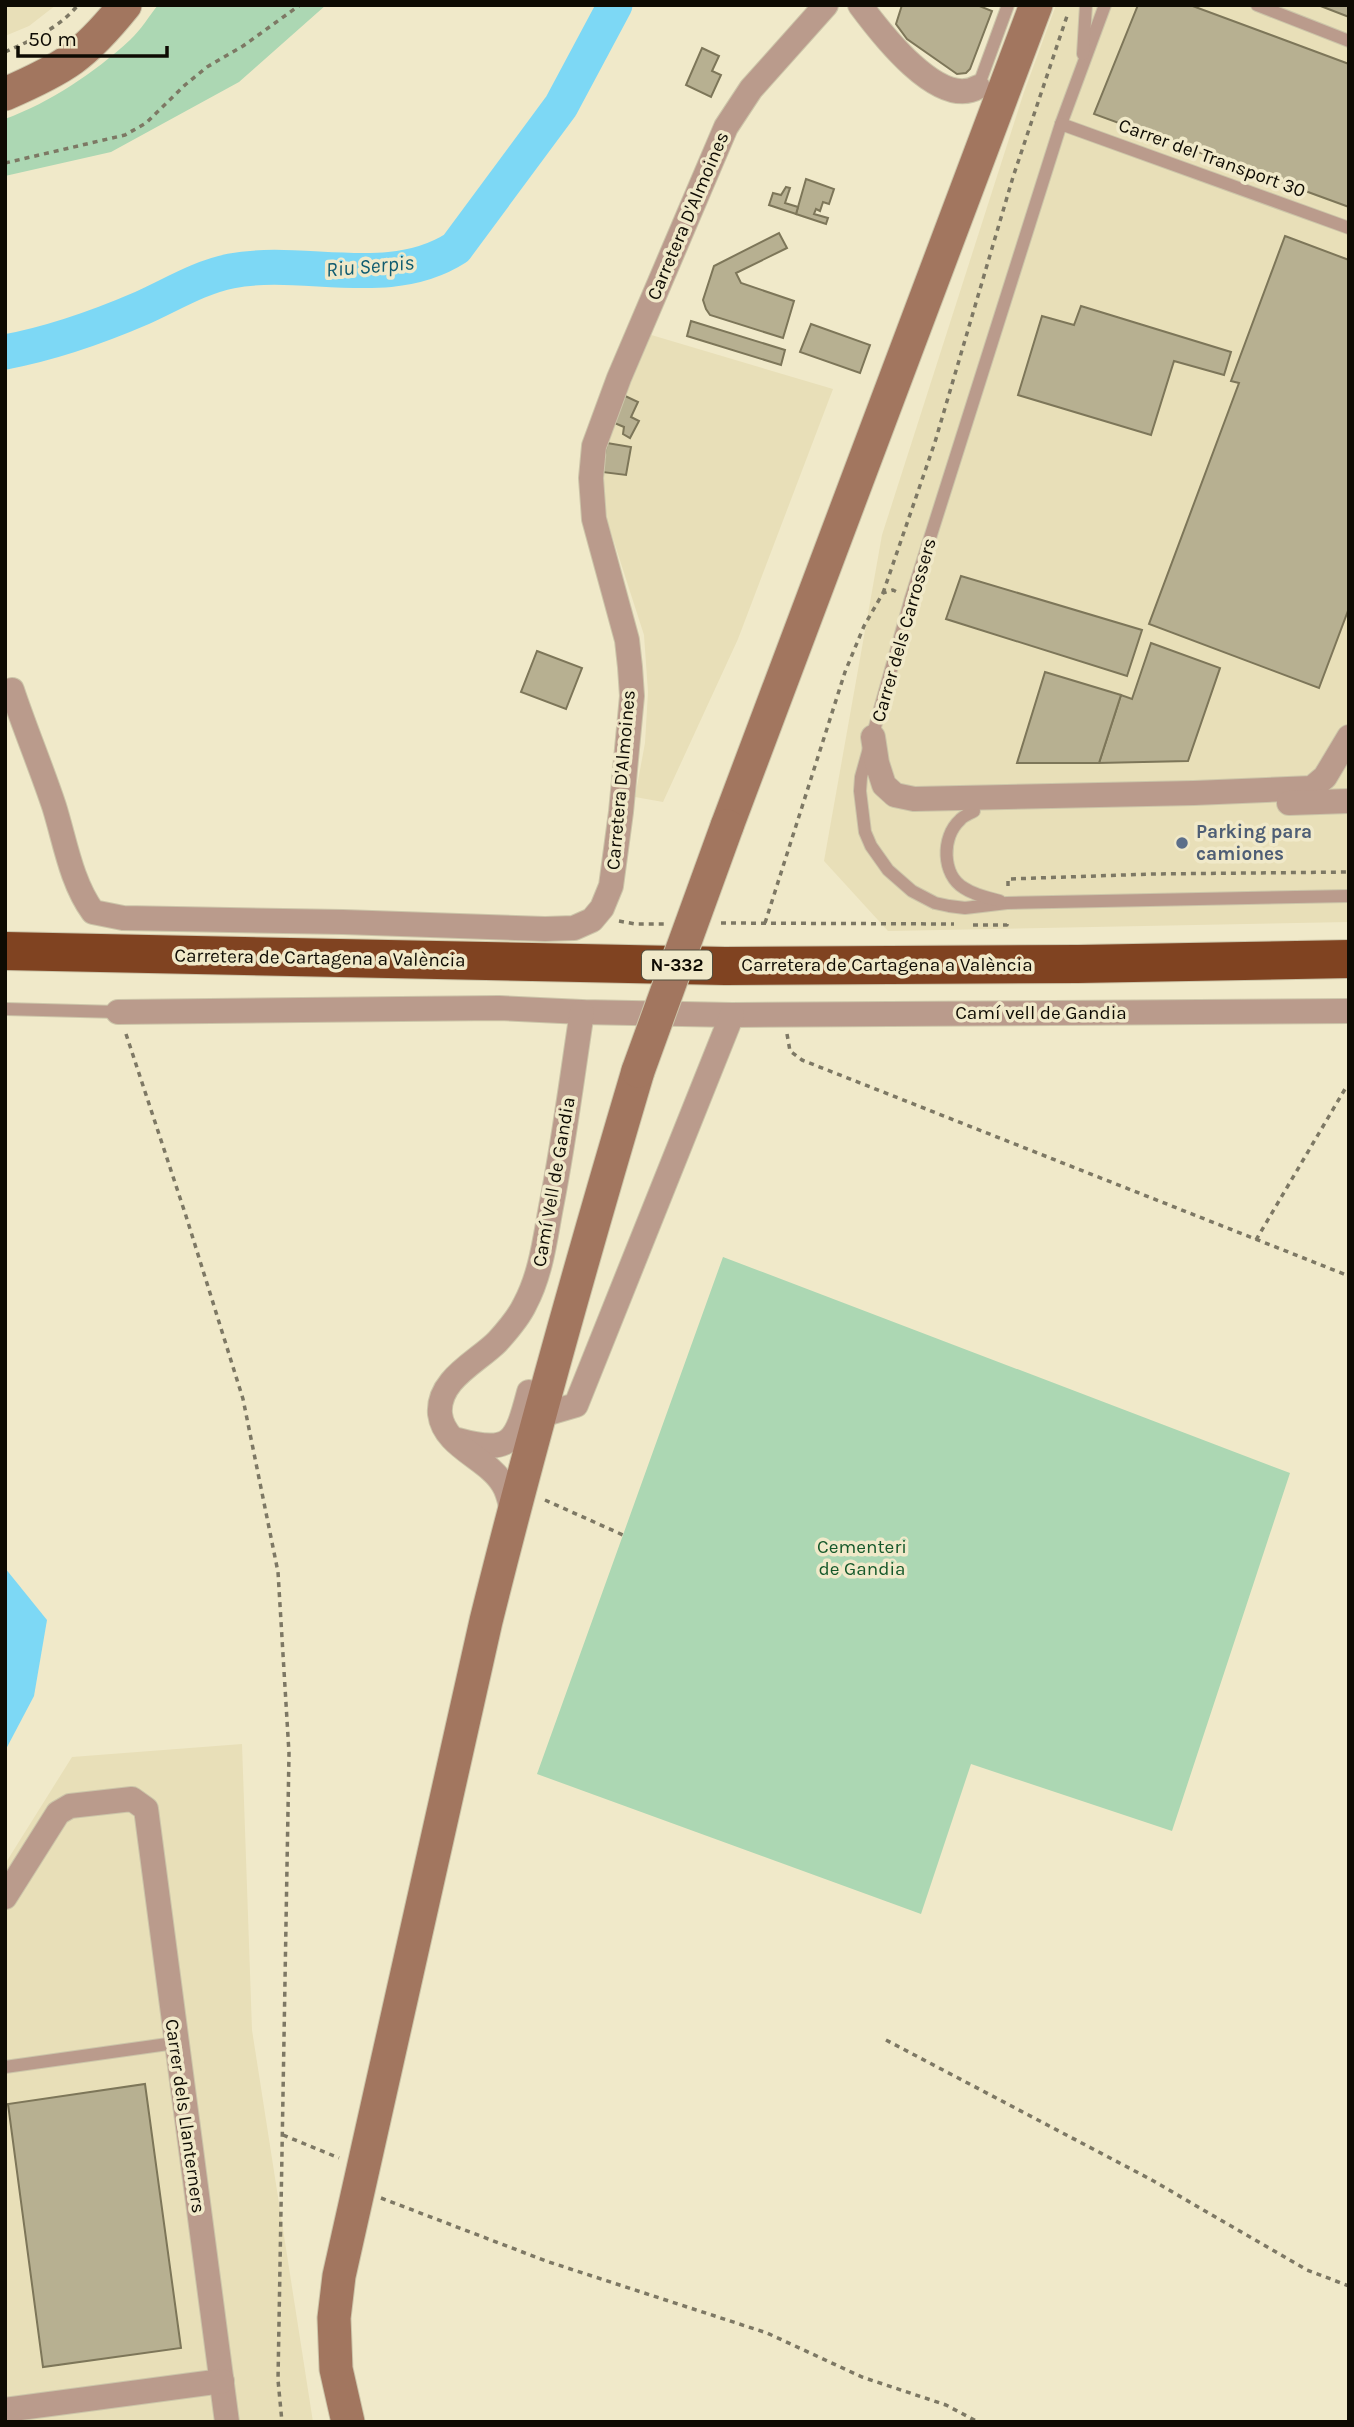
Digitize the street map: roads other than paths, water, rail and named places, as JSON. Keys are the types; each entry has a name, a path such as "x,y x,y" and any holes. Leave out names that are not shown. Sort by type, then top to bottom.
{"highway":[{"name":"Carretera de Cartagena a València","path":"5,951 725,966 1349,959"}],"main road":[{"path":"5,70 35,58 62,41 86,20 97,5"},
{"path":"5,93 48,75 76,58 90,47 125,5"},
{"path":"348,2422 336,2369 334,2318 339,2276 486,1621 558,1349 638,1071 727,826 1036,5"}],"street":[{"name":"Carretera D'Almoines","path":"8,691 40,762 86,902 93,912 123,918 545,929 574,928 592,920 611,886 632,696 627,640 594,519 591,478 594,446 619,378 726,127 751,89 826,5"},
{"path":"860,5 897,51 943,88 963,92 978,87"},
{"name":"Carrer dels Carrossers","path":"873,737 884,785 895,795 914,799 972,800 1312,788 1325,777 1349,737"},
{"path":"974,811 988,808 1070,809 1349,801"},
{"name":"Camí vell de Gandia","path":"118,1012 499,1007 582,1012 732,1015 1349,1011"},
{"name":"Camí Vell de Gandia","path":"517,1501 496,1474 446,1429 440,1416 441,1402 447,1387 497,1342 532,1290 540,1265 560,1161 582,1012"},
{"path":"542,1415 576,1405 732,1015"},
{"path":"454,1439 489,1447 504,1444 519,1426 538,1369 558,1349"},
{"name":"Carrer dels Llanterners","path":"5,1897 58,1813 70,1806 132,1799 146,1810 227,2422"},
{"path":"7,2422 5,2411 222,2381"}],"lane":[{"path":"978,87 1008,5"},
{"path":"1082,68 1086,5"},
{"name":"Carrer dels Carrossers","path":"873,737 911,598 1061,124 1105,5"},
{"path":"1257,5 1349,41"},
{"name":"Carrer del Transport 30","path":"1061,124 1349,228"},
{"path":"873,737 862,777 861,813 865,832 871,846 888,870 912,891 935,903 965,908 1007,903 1349,896"},
{"path":"974,811 960,820 950,832 946,851 951,875 965,890 1007,903"},
{"path":"5,1009 118,1012"},
{"path":"5,2067 175,2043"}],"water":[{"path":"5,1568 47,1620 34,1696 5,1751"}],"waterway":[{"name":"Riu Serpis","path":"5,352 92,328 197,282 231,271 259,268 403,268 430,261 456,248 561,106 615,5"}],"place":[{"name":"Parking para camiones","path":"1182,843"}],"park label":[{"name":"Cementeri de Gandia","path":"862,1558"}]}
